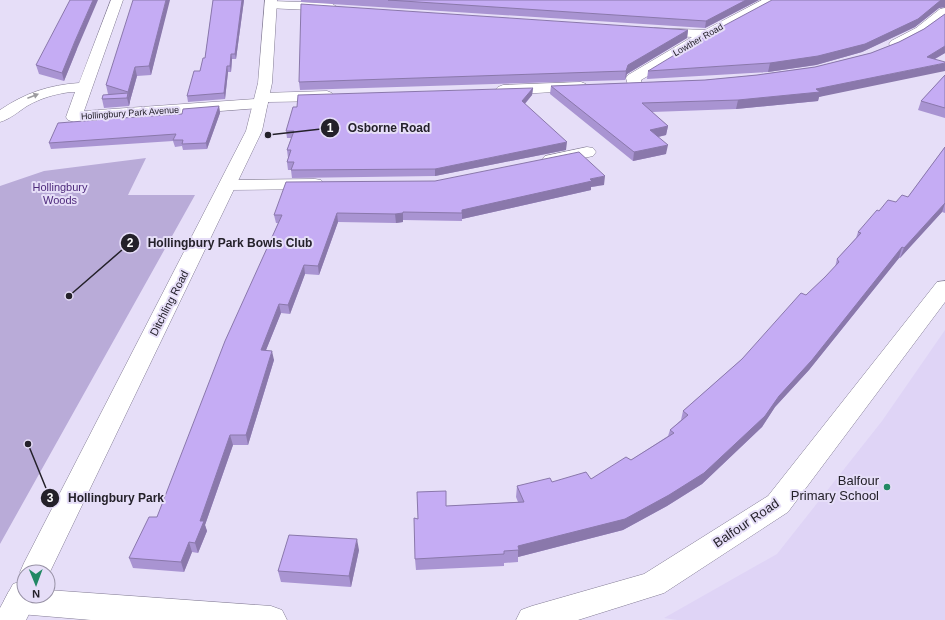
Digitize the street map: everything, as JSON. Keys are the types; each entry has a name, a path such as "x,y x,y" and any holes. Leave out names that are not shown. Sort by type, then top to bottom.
{"street":[{"name":"Hollingbury Park Avenue","path":"118,0 74,116 261,101"},
{"name":"Lowther Road","path":"619,86 641,85 633,78 707,34 771,0"},
{"path":"271,3 340,8"},
{"name":"Ditchling Road","path":"39,564 254,131 261,101 271,3"},
{"path":"881,51 921,30 945,12"},
{"path":"648,30 707,34"},
{"path":"0,117 24,100 35,95 62,89 85,87"},
{"path":"486,90 596,87"},
{"path":"261,101 343,95"},
{"path":"533,164 590,151"},
{"path":"228,185 330,184"},
{"name":"Balfour Road","path":"532,620 653,584 778,504 945,287"},
{"path":"18,604 271,620"}],"shaded area":[{"name":"Balfour Primary School","path":"945,330 945,620 677,620 664,618 777,554 882,421"}],"green space":[{"name":"Hollingbury Woods","path":"146,158 128,195 195,195 0,544 0,186 44,171"}],"building":[{"path":"70,0 93,0 62,73 36,65"},
{"path":"133,0 166,0 149,66 135,67 128,92 106,85"},
{"path":"213,0 242,0 235,54 231,54 230,66 227,66 224,93 187,96 194,71 200,71 203,58 205,58"},
{"path":"388,0 746,0 706,21"},
{"path":"772,0 941,0 918,19 865,44 818,56 770,63 648,71 714,31"},
{"path":"301,4 688,30 628,65 626,71 299,82"},
{"path":"945,14 945,46 927,57 945,63 816,89 820,92 738,100 642,103 668,126 650,130 668,145 634,152 551,86 705,80 815,67 871,53 899,42 924,29"},
{"path":"945,75 945,108 921,101"},
{"path":"533,88 522,101 567,142 435,169 291,170 294,162 287,162 291,150 287,150 294,131 286,131 293,107 297,107 298,95"},
{"path":"128,93 127,98 102,99 103,95"},
{"path":"219,106 206,143 182,144 183,140 173,140 176,134 49,143 58,123 97,120 98,115 124,113 122,118 182,114 183,109"},
{"path":"945,147 945,203 904,248 902,247 812,360 779,396 765,416 704,473 669,495 625,519 518,546 519,550 504,551 504,554 415,559 414,518 418,519 417,492 446,491 446,506 524,502 517,486 550,478 552,482 586,472 591,479 626,457 631,460 674,433 670,430 688,415 683,411 742,359 801,293 806,295 825,277 839,262 837,259 861,233 858,232 877,210 879,211 888,200 896,202 902,195 908,197"},
{"path":"579,152 605,176 590,179 592,181 462,210 462,213 337,213 318,266 304,265 288,305 279,304 261,350 272,351 246,435 230,435 200,521 204,521 195,543 189,542 181,562 129,558 149,517 157,517 225,341 282,215 274,215 286,182 435,181"},
{"path":"289,535 357,539 349,576 278,571"}],"place":[{"name":"Osborne Road","path":"268,135"},
{"name":"Hollingbury Park Bowls Club","path":"69,296"},
{"name":"Hollingbury Park","path":"28,444"},
{"name":"Balfour Primary School","path":"887,487"}]}
